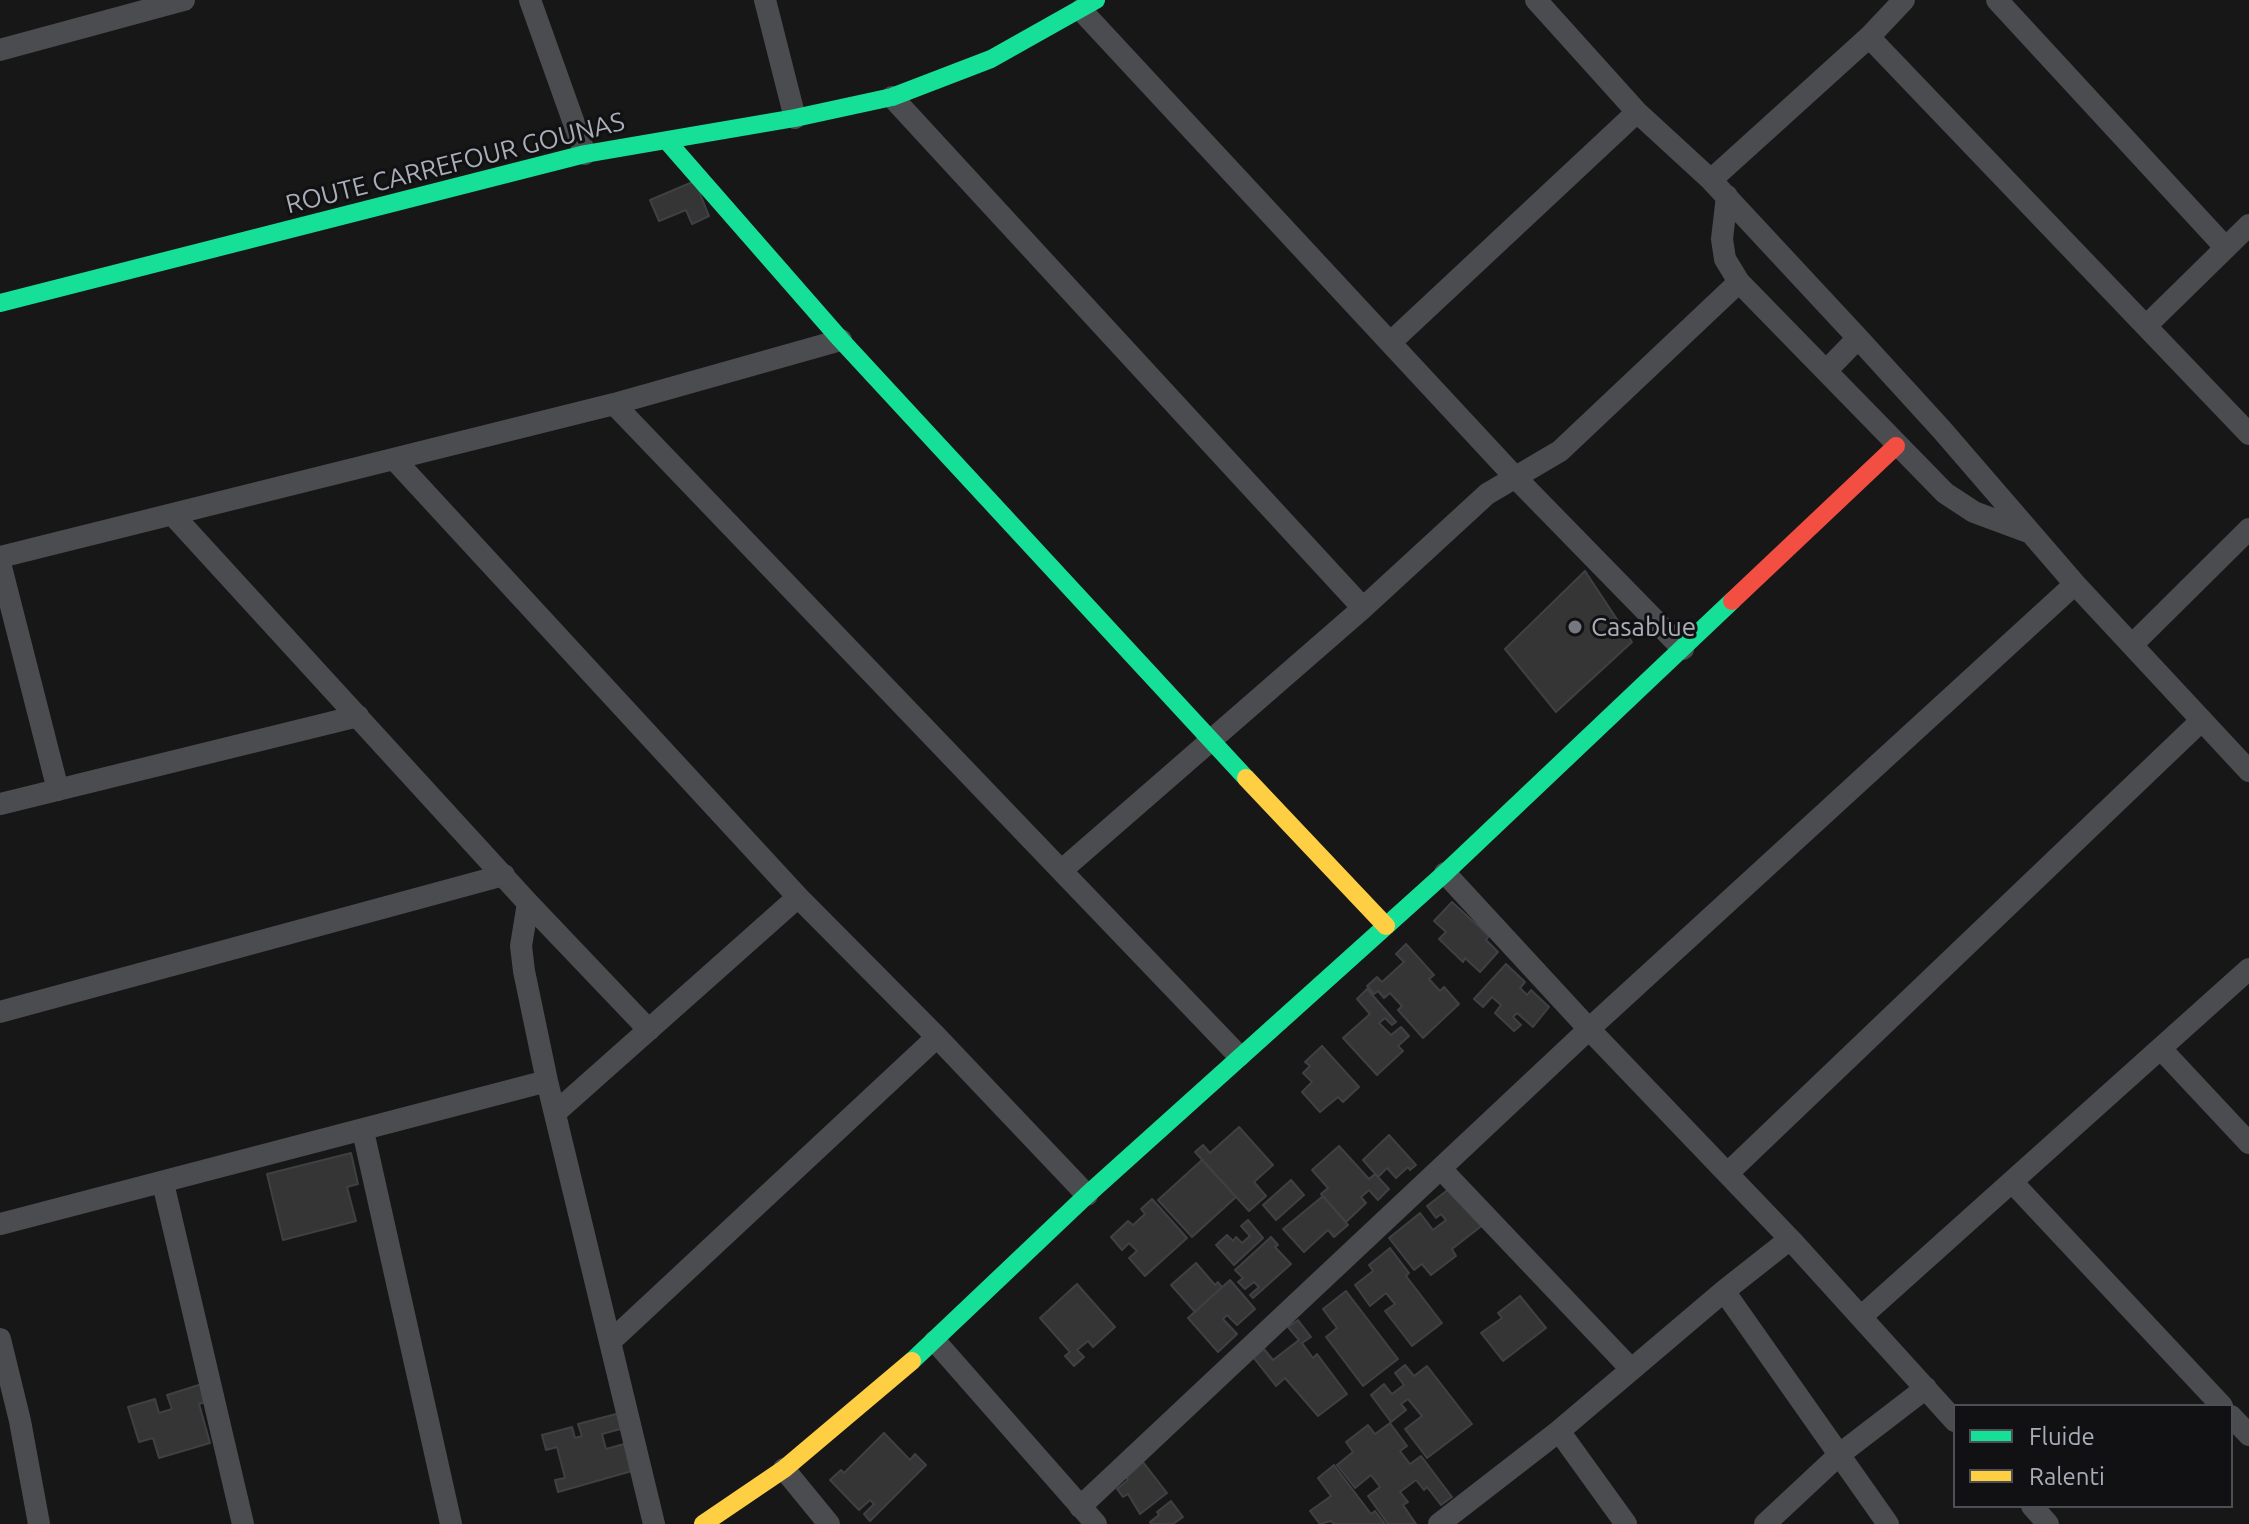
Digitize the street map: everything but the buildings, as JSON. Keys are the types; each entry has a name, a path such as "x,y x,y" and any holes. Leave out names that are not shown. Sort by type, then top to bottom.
{"street":[{"path":"0,50 184,0"},
{"path":"530,0 585,154"},
{"path":"765,0 795,118"},
{"path":"1536,0 1637,112 1719,188 1858,338 2075,584 2249,771"},
{"path":"1904,0 1719,188 1725,259 1739,282 1896,446 1957,503 2032,534"},
{"path":"1997,0 2225,247"},
{"path":"1088,5 1514,476 1683,649"},
{"name":"ROUTE CARREFOUR GOUNAS","path":"0,303 585,154 795,118 892,97 991,59 1088,5"},
{"path":"1869,37 2249,434"},
{"path":"892,97 1363,608"},
{"path":"1391,342 1637,112"},
{"path":"667,141 841,340 1211,742 1386,926"},
{"path":"2146,326 2249,225"},
{"path":"1062,870 1363,608 1461,516 1514,476 1560,451 1739,282"},
{"path":"1826,371 1858,338"},
{"path":"58,790 0,560 614,404 841,340"},
{"path":"614,404 1239,1056"},
{"path":"703,1524 784,1469 935,1341 1087,1195 1445,873 1896,446"},
{"path":"394,459 798,897 1087,1195"},
{"path":"173,515 528,903 649,1030"},
{"path":"2132,645 2249,529"},
{"path":"935,1341 1088,1516 1589,1029 2075,584"},
{"path":"0,804 358,716"},
{"path":"1728,1173 2202,720"},
{"path":"1445,873 1862,1316 1953,1419"},
{"path":"0,1012 504,875"},
{"path":"555,1113 798,897"},
{"path":"528,903 521,946 547,1081 654,1524"},
{"path":"1862,1316 2249,969"},
{"path":"611,1341 937,1037"},
{"path":"2161,1049 2249,1143"},
{"path":"0,1224 547,1081"},
{"path":"363,1131 451,1524"},
{"path":"1442,1170 1631,1369"},
{"path":"163,1183 243,1524"},
{"path":"2013,1183 2220,1404"},
{"path":"1439,1524 1559,1431 1790,1239"},
{"path":"1724,1291 1888,1524"},
{"path":"0,1339 10,1425 39,1524"},
{"path":"1765,1524 1840,1454 1926,1388"},
{"path":"2233,1418 2249,1435"},
{"path":"1559,1431 1626,1524"},
{"path":"784,1469 829,1524"}],"traffic: fast":[{"path":"0,303 585,154 795,118 892,97 991,59 1096,0"},
{"path":"667,141 841,340 1246,778"},
{"path":"912,1361 1087,1195 1445,873 1732,601"}],"traffic: slow":[{"path":"1246,778 1386,926"},
{"path":"703,1524 784,1469 912,1361"}],"traffic: jam":[{"path":"1732,601 1896,446"}],"place":[{"name":"Casablue","path":"1575,627"}]}
